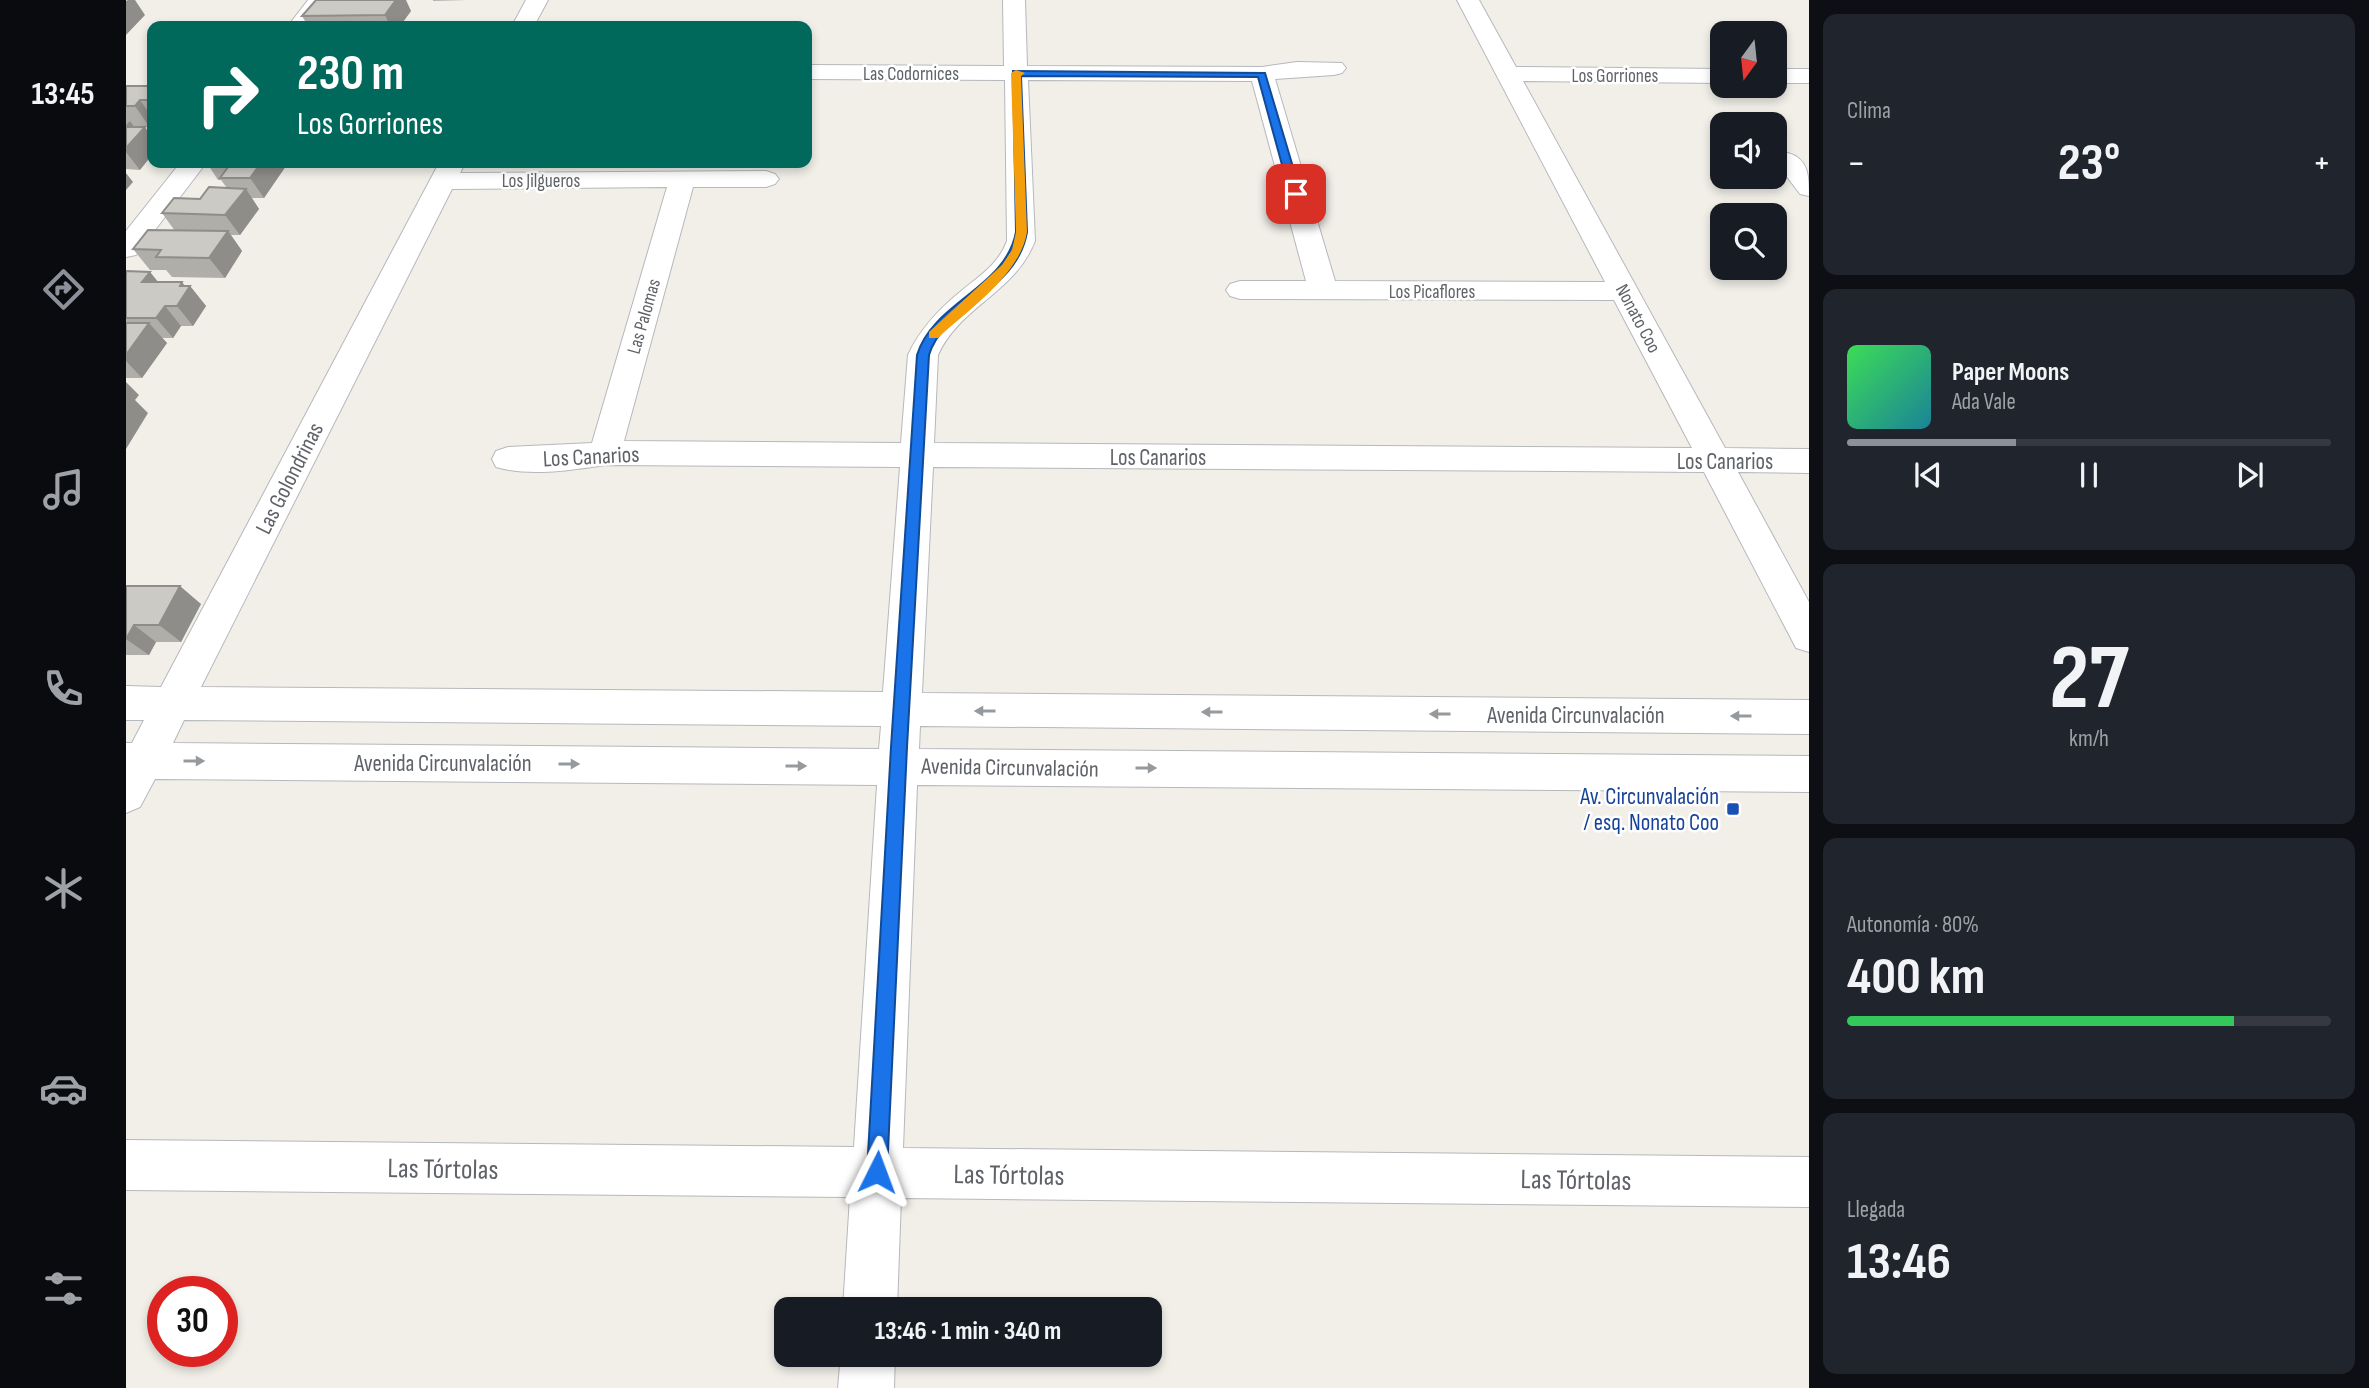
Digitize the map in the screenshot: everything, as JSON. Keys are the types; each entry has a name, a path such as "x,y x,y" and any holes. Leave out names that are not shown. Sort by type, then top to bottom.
{"street":[{"path":"303,21 319,0"},
{"path":"526,21 537,0"},
{"path":"871,1297 922,366 926,346 938,330 1007,268 1021,241 1014,0"},
{"name":"Nonato Coo","path":"1468,0 1809,637"},
{"path":"1016,73 1262,75 1297,69 1334,68"},
{"name":"Las Codornices","path":"812,72 1016,73"},
{"name":"Los Gorriones","path":"1508,74 1710,76"},
{"path":"1262,75 1322,290"},
{"path":"1787,76 1809,76"},
{"path":"1787,160 1809,188"},
{"path":"126,249 134,228 188,168"},
{"name":"Los Jilgueros","path":"448,172 766,179"},
{"name":"Las Golondrinas","path":"132,772 172,704 448,172"},
{"name":"Las Palomas","path":"605,453 682,179"},
{"name":"Los Picaflores","path":"1241,290 1624,291"},
{"name":"Los Canarios","path":"508,459 575,458 605,453 1809,461"},
{"name":"Avenida Circunvalación","path":"126,704 1809,716"},
{"name":"Avenida Circunvalación","path":"132,772 898,766 1809,774"},
{"name":"Las Tórtolas","path":"126,1164 1809,1182"},
{"path":"866,1388 867,1367"}],"building":[{"path":"316,0 396,0 385,15 302,16"},
{"path":"126,86 147,86 147,100 140,100 135,106 126,106"},
{"path":"126,127 145,127 126,148"},
{"path":"227,168 257,168 250,178 220,178"},
{"path":"209,187 246,189 225,215 162,213 174,198 200,199"},
{"path":"148,230 228,231 209,258 156,257 161,250 133,249"},
{"path":"126,271 150,272 142,282 182,282 180,286 190,286 177,306 165,306 156,318 126,318"},
{"path":"126,323 149,323 126,355"},
{"path":"126,586 180,586 159,625 134,625 126,639"}],"slow traffic":[{"path":"933,335 1007,268 1021,241 1016,73 1020,73"}],"place":[{"name":"Av. Circunvalación / esq. Nonato Coo","path":"1733,809"}],"route":[{"path":"877,1172 923,355 931,337 1007,268 1021,241 1016,73 1262,75 1296,194"}]}
